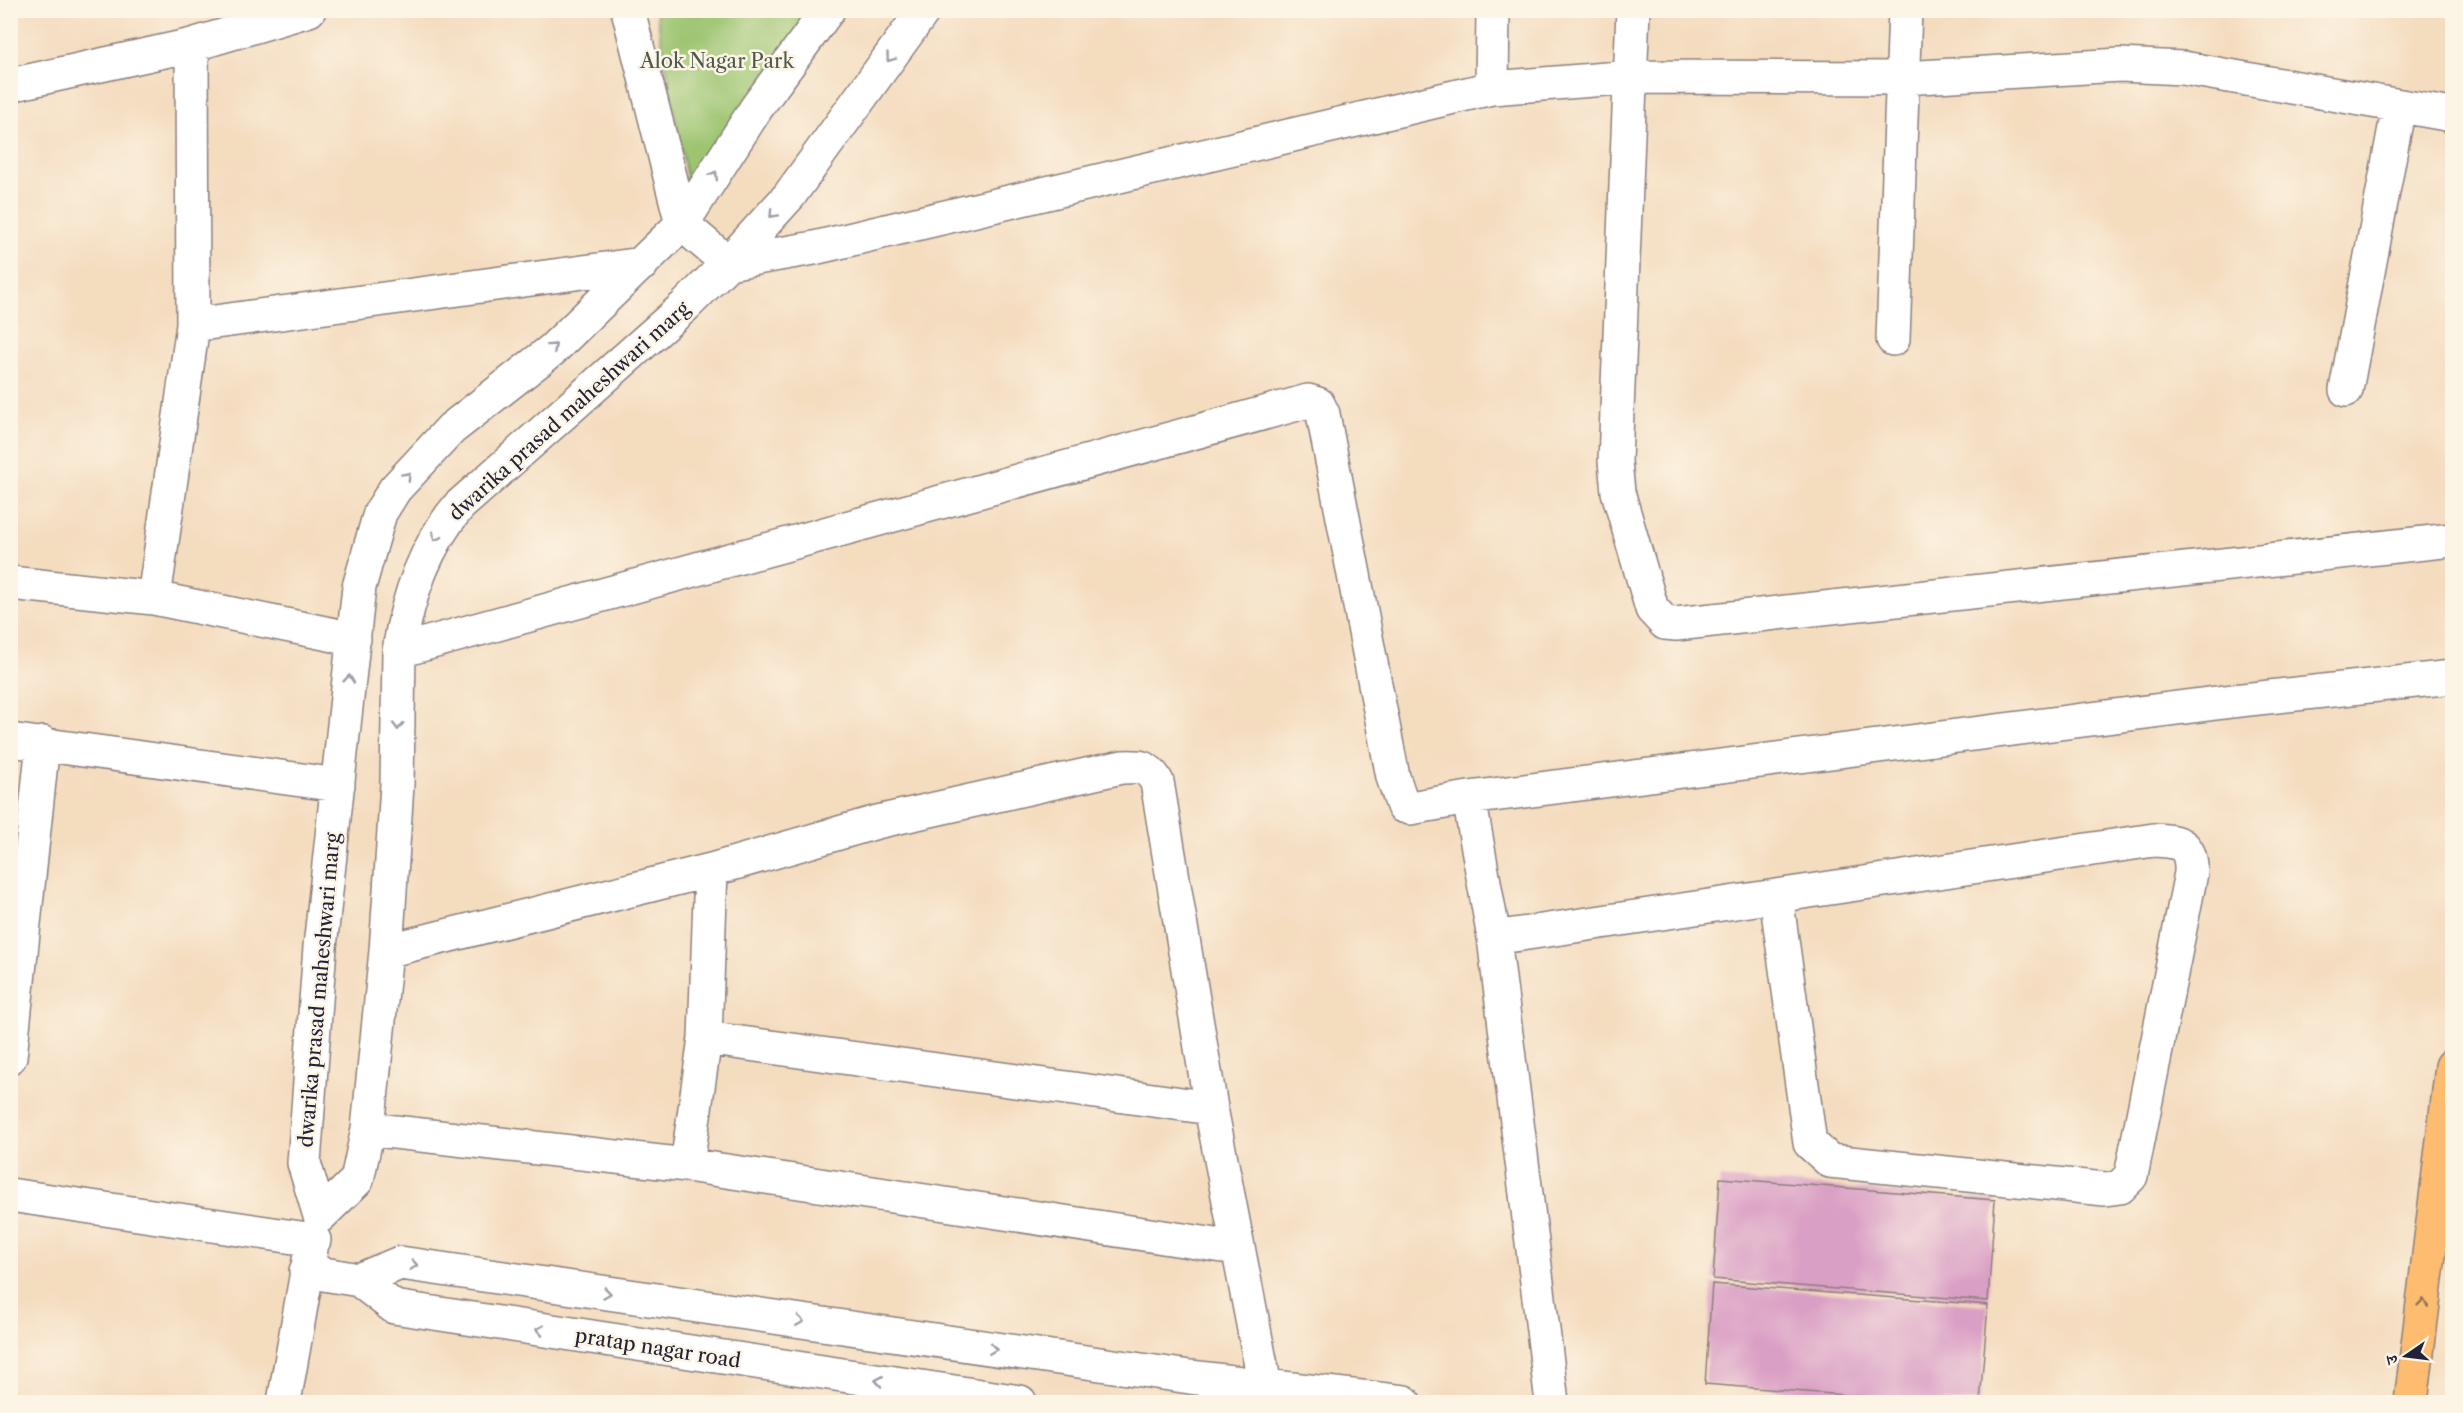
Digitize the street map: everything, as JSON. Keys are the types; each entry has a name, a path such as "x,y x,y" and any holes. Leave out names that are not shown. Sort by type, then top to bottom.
{"main road":[{"path":"2411,1402 2452,1066"}],"street":[{"path":"10,85 192,45 309,10"},
{"path":"628,10 682,224 728,262 814,248 1492,88 1632,77 1903,78 2120,65 2183,68 2452,115"},
{"name":"dwarika prasad maheshwari marg","path":"317,1228 304,1163 320,947 364,565 380,513 395,489 451,429 552,350 682,224 757,107 828,10"},
{"name":"dwarika prasad maheshwari marg","path":"317,1228 357,1180 368,1129 386,951 397,785 399,651 402,633 426,556 445,522 459,506 686,306 789,196 924,10"},
{"path":"1492,88 1493,10"},
{"path":"1633,10 1615,462 1618,492 1652,609 1665,622 1676,624 2452,540"},
{"path":"1893,339 1905,10"},
{"path":"154,598 193,325 192,45"},
{"path":"2346,390 2399,106"},
{"path":"193,325 642,264"},
{"path":"399,651 1308,401 1318,404 1323,414 1393,777 1403,806 1410,808 1469,798 2232,701 2452,677"},
{"path":"10,583 154,598 354,639"},
{"path":"10,740 338,784"},
{"path":"10,1057 43,743"},
{"path":"386,951 711,870 877,822 1122,767 1139,766 1150,770 1157,782 1236,1248 1265,1386"},
{"path":"1469,798 1494,938 1552,1402"},
{"path":"1494,938 1776,896 2154,840 2171,840 2185,846 2192,858 2192,873 2131,1176 2120,1187 2105,1189 1830,1161 1818,1152 1810,1143 1776,896"},
{"path":"687,1165 705,1038 711,870"},
{"path":"705,1038 1211,1108"},
{"path":"368,1129 687,1165 1236,1248"},
{"path":"10,1195 317,1228 306,1271 284,1402"},
{"path":"358,1280 400,1263 1265,1386 1404,1402"},
{"name":"pratap nagar road","path":"306,1271 358,1280 394,1307 1020,1402"}],"green space":[{"name":"Alok Nagar Park","path":"656,11 811,11 689,192"}],"building":[{"path":"1720,1178 1995,1200 1988,1301 1713,1279"},
{"path":"1712,1284 1988,1305 1980,1402 1934,1402 1705,1384"}]}
